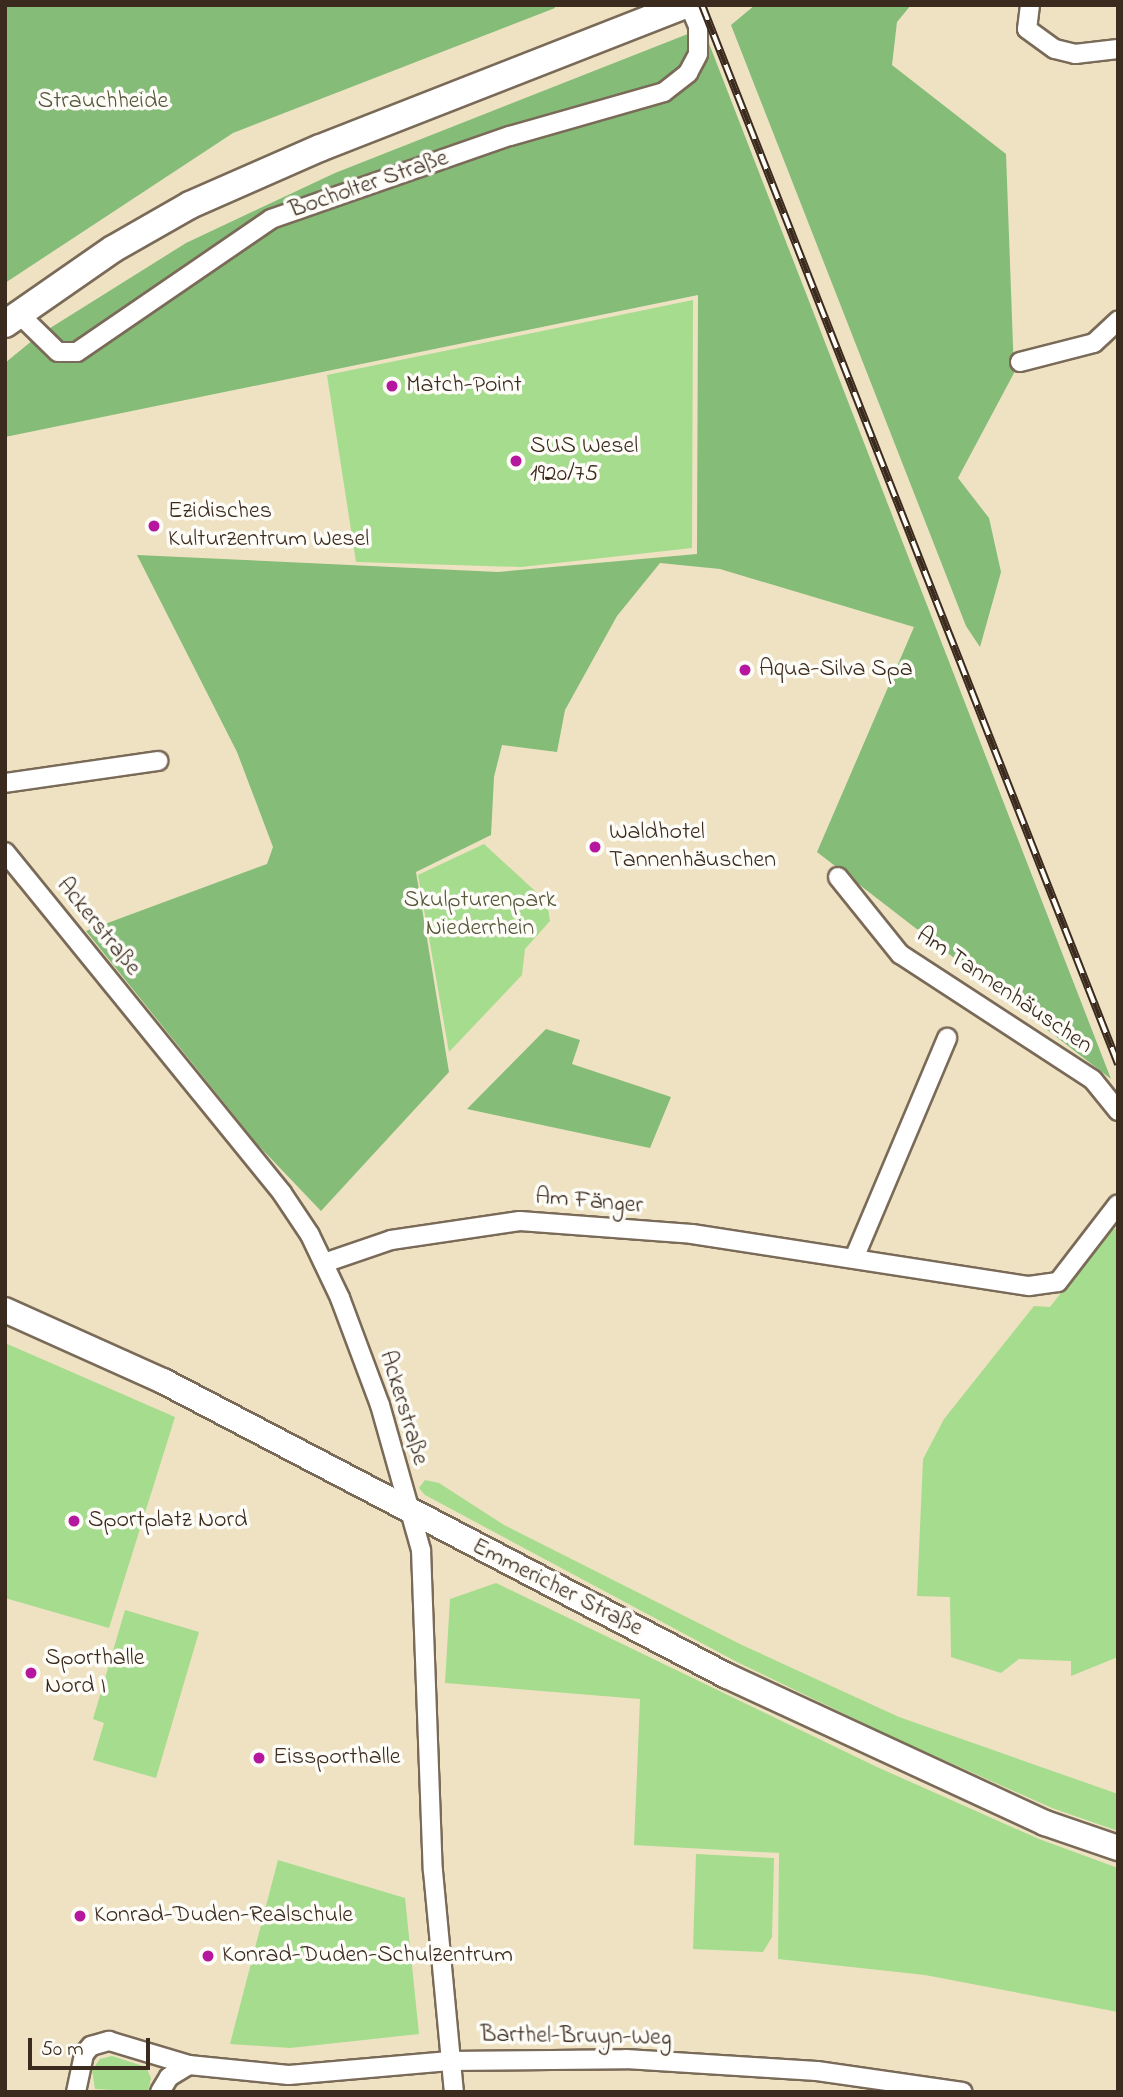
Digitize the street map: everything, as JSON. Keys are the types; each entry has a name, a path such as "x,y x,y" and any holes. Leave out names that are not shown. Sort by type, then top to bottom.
{"main road":[{"name":"Bocholter Straße","path":"12,319 113,249 203,199 320,148 685,6"},
{"name":"Emmericher Straße","path":"5,1310 163,1381 408,1511 884,1751 1045,1823 1118,1848"}],"street":[{"name":"Bocholter Straße","path":"12,319 58,352 77,352 271,219 510,136 664,92 688,73 698,54 698,26 685,6"},
{"path":"1028,9 1027,29 1055,49 1075,54 1118,49"},
{"path":"1020,362 1094,343 1118,321"},
{"path":"5,783 158,761"},
{"name":"Ackerstraße","path":"5,852 282,1193 324,1263 380,1405 421,1550 432,1859 454,2092"},
{"name":"Am Tannenhäuschen","path":"838,877 900,954 1093,1080 1118,1111"},
{"path":"855,1256 947,1038"},
{"name":"Am Fänger","path":"324,1263 404,1237 520,1221 691,1234 855,1256 1029,1286 1058,1282 1118,1204"},
{"name":"Barthel-Bruyn-Weg","path":"76,2092 84,2054 99,2042 188,2065 289,2075 449,2061 626,2059 817,2071 962,2092"},
{"path":"160,2092 169,2077 188,2065"}],"green space":[{"name":"Strauchheide","path":"5,5 554,5 555,8 233,133 5,283"},
{"path":"755,5 911,5 897,22 892,65 1006,154 1014,373 958,478 989,518 1001,572 980,647 966,626 731,25"},
{"path":"703,28 1111,1079 817,852 914,627 720,569 660,563 617,616 565,710 557,752 502,745 494,777 491,835 416,872 449,1072 321,1211 258,1145 86,931 267,864 273,847 237,752 137,555 498,572 697,554 698,295 5,437 5,363 39,335 186,243 335,173"},
{"name":"SUS Wesel 1920/75","path":"693,300 692,548 521,567 356,562 327,375"},
{"name":"Skulpturenpark Niederrhein","path":"484,844 547,902 550,921 525,949 522,975 449,1052 418,875"},
{"path":"546,1029 580,1040 572,1064 671,1097 650,1148 467,1109"},
{"path":"1118,1228 1118,1657 1071,1676 1071,1661 1019,1659 1001,1673 951,1657 950,1597 917,1596 923,1459 944,1419 1034,1306 1050,1307 1109,1231"},
{"name":"Sportplatz Nord","path":"5,1343 175,1417 109,1628 5,1598"},
{"path":"425,1480 439,1483 504,1525 742,1645 899,1717 1118,1794 1118,1831 1052,1808 892,1737 737,1662 425,1495 419,1488"},
{"path":"496,1583 877,1767 1039,1839 1118,1868 1118,2012 925,1975 778,1959 779,1853 634,1845 640,1699 445,1683 450,1599"},
{"path":"125,1610 199,1632 156,1778 93,1760 104,1723 93,1719"},
{"path":"696,1854 774,1858 772,1937 763,1952 693,1949"},
{"path":"278,1860 405,1898 419,2034 290,2048 230,2044"},
{"path":"112,2056 146,2067 151,2078 148,2092 95,2089 92,2070 100,2059"}],"railway":[{"path":"702,5 1118,1064"}],"place":[{"name":"Match-Point","path":"392,386"},
{"name":"SUS Wesel 1920/75","path":"516,461"},
{"name":"Ezidisches Kulturzentrum Wesel","path":"154,526"},
{"name":"Aqua-Silva Spa","path":"745,670"},
{"name":"Waldhotel Tannenhäuschen","path":"595,847"},
{"name":"Sportplatz Nord","path":"74,1521"},
{"name":"Sporthalle Nord I","path":"31,1673"},
{"name":"Eissporthalle","path":"259,1758"},
{"name":"Konrad-Duden-Realschule","path":"80,1916"},
{"name":"Konrad-Duden-Schulzentrum","path":"208,1956"}]}
